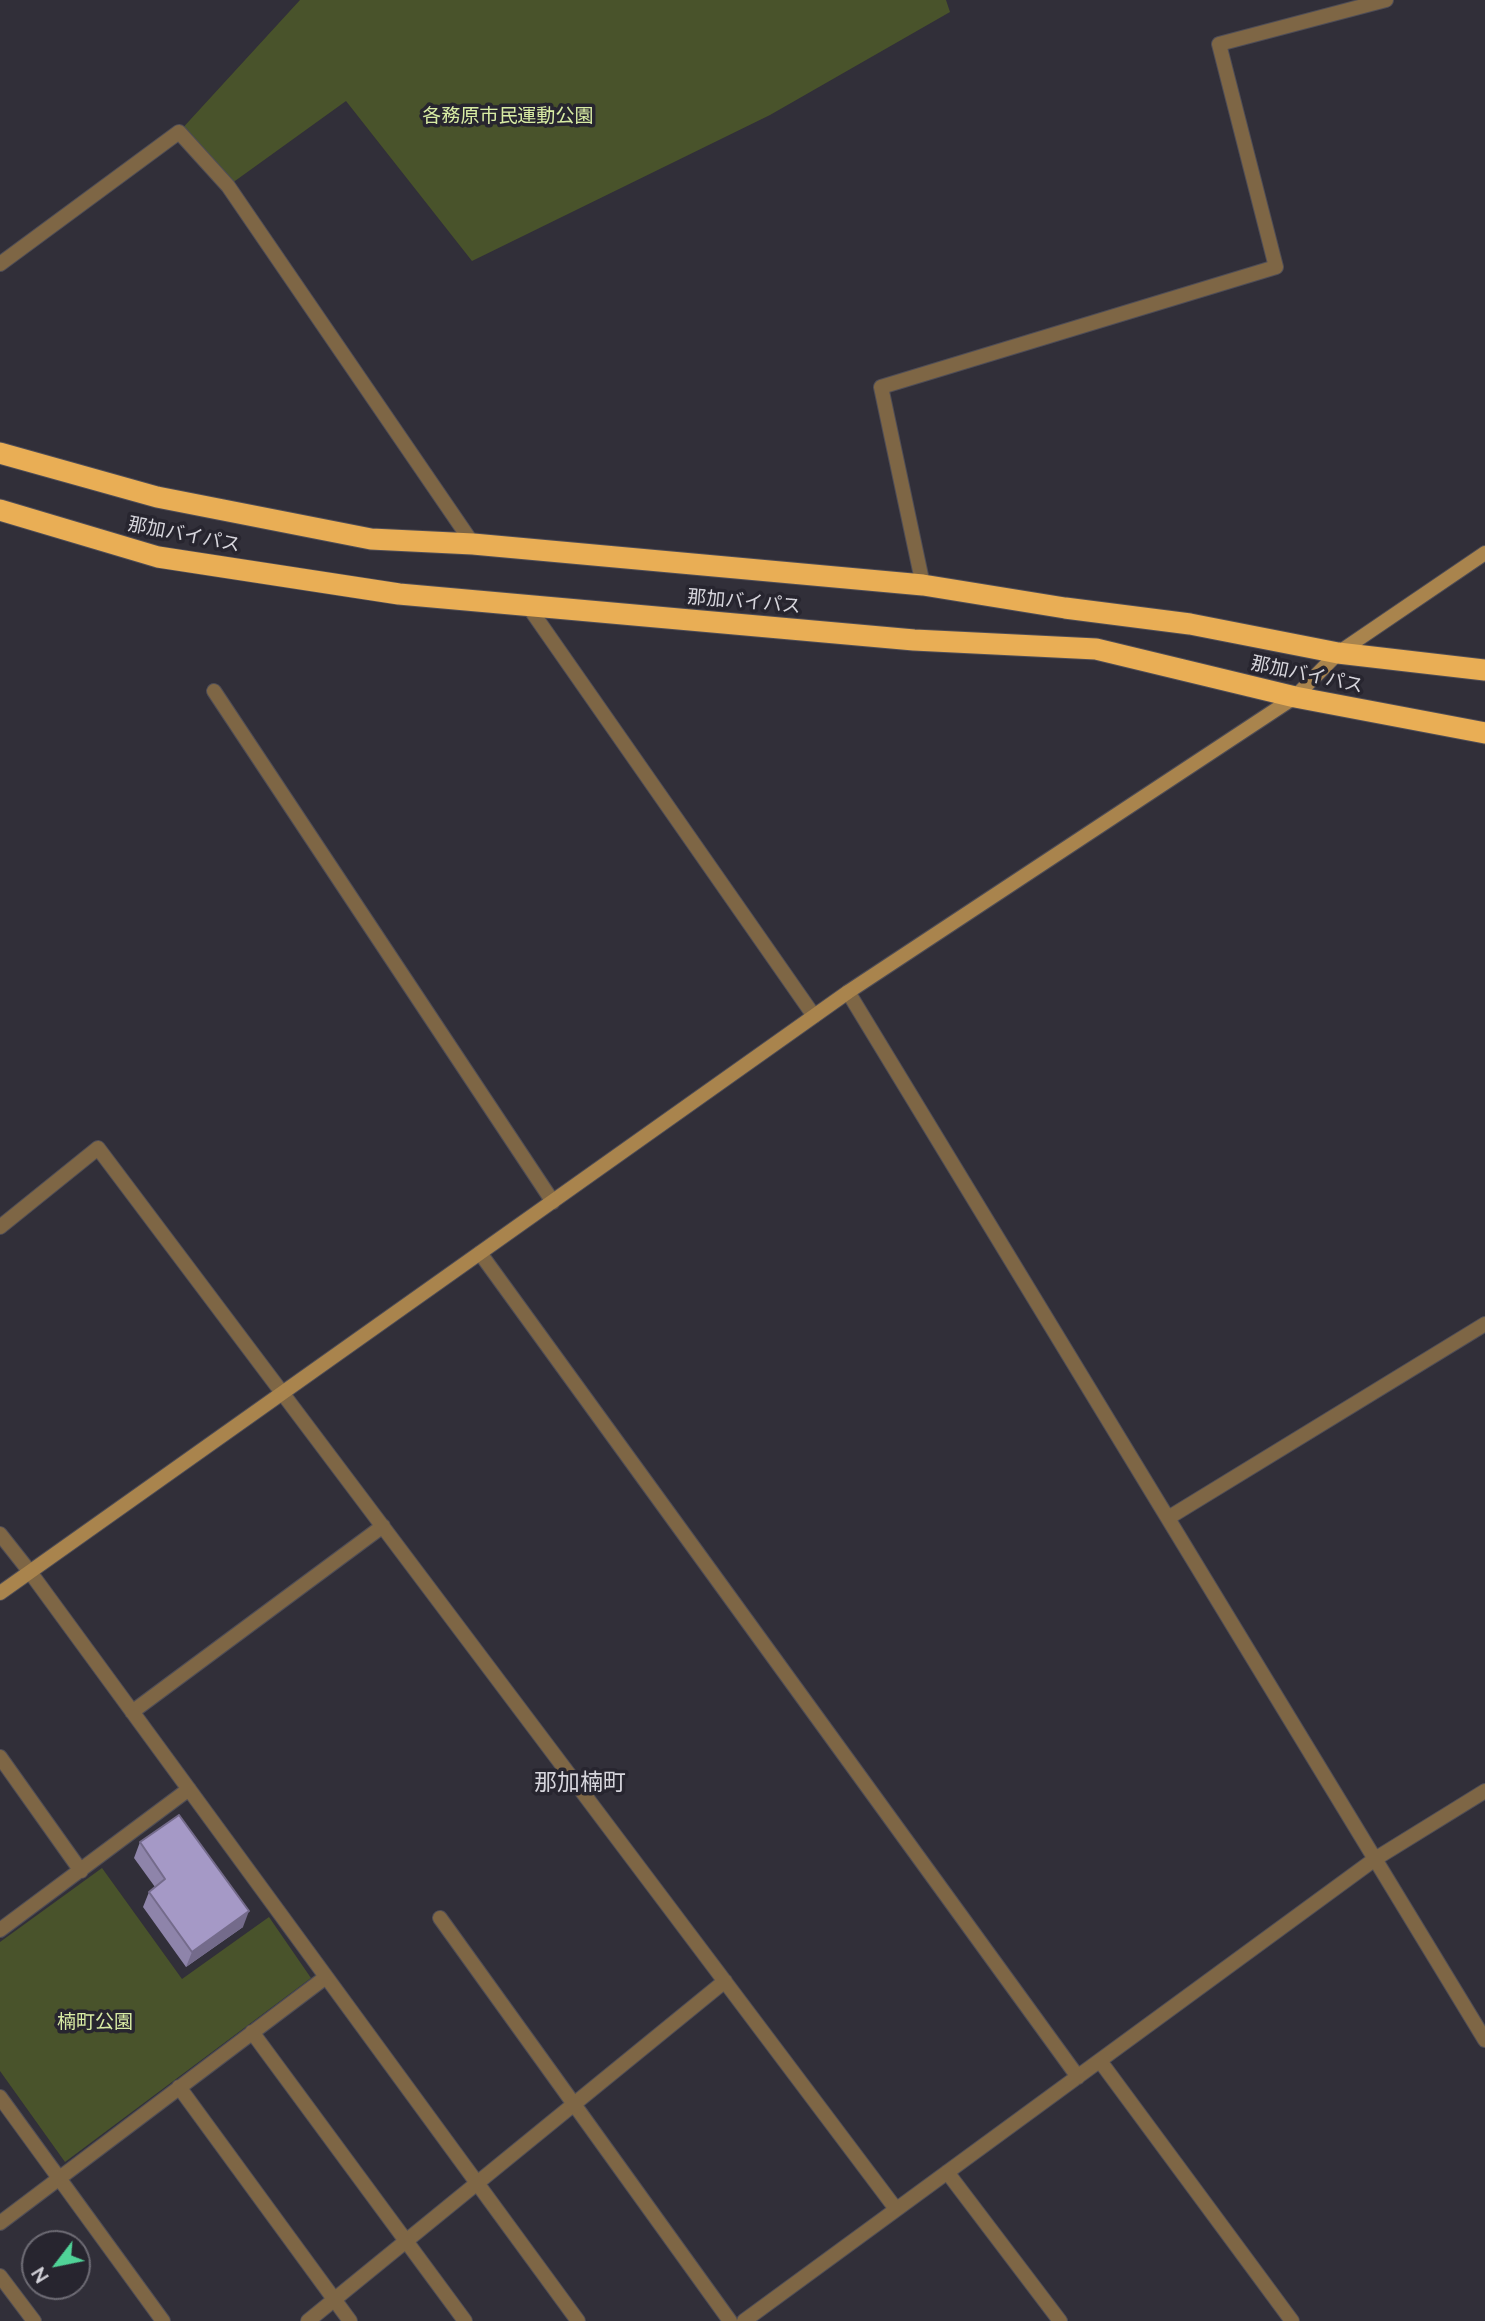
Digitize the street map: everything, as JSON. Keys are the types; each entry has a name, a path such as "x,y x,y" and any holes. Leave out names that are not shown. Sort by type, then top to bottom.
{"highway":[{"name":"那加バイパス","path":"0,453 157,497 371,539 473,544 923,585 1065,608 1190,624 1338,653 1485,670"},
{"name":"那加バイパス","path":"0,510 158,557 399,594 914,640 1096,649 1295,696 1485,733"}],"street":[{"path":"923,585 881,387 1276,267 1219,44 1386,0"},
{"path":"0,264 179,132 228,186 473,544"},
{"path":"0,1593 848,992 1295,696 1338,653 1485,553"},
{"path":"528,606 814,1016"},
{"path":"214,691 553,1202"},
{"path":"848,992 1485,2040"},
{"path":"1,1224 98,1148 897,2209"},
{"path":"480,1253 1078,2077"},
{"path":"1168,1518 1485,1324"},
{"path":"132,1712 383,1526"},
{"path":"0,1534 578,2321"},
{"path":"0,1757 81,1871"},
{"path":"0,1930 189,1789"},
{"path":"744,2321 1375,1859 1485,1791"},
{"path":"440,1918 730,2321"},
{"path":"0,2223 326,1977"},
{"path":"308,2321 725,1981"},
{"path":"252,2032 465,2321"},
{"path":"1100,2061 1292,2321"},
{"path":"179,2087 349,2321"},
{"path":"0,2096 163,2321"},
{"path":"947,2172 1060,2321"},
{"path":"0,2276 34,2321"}],"green space":[{"name":"各務原市民運動公園","path":"300,0 946,0 950,12 770,115 472,261 346,101 228,186 179,132"},
{"name":"楠町公園","path":"102,1868 182,1979 269,1917 311,1978 65,2162 0,2071 0,1942"}],"building":[{"path":"179,1815 249,1911 192,1952 149,1892 165,1879 140,1842"}],"district":[{"name":"那加楠町","path":"580,1783"}]}
